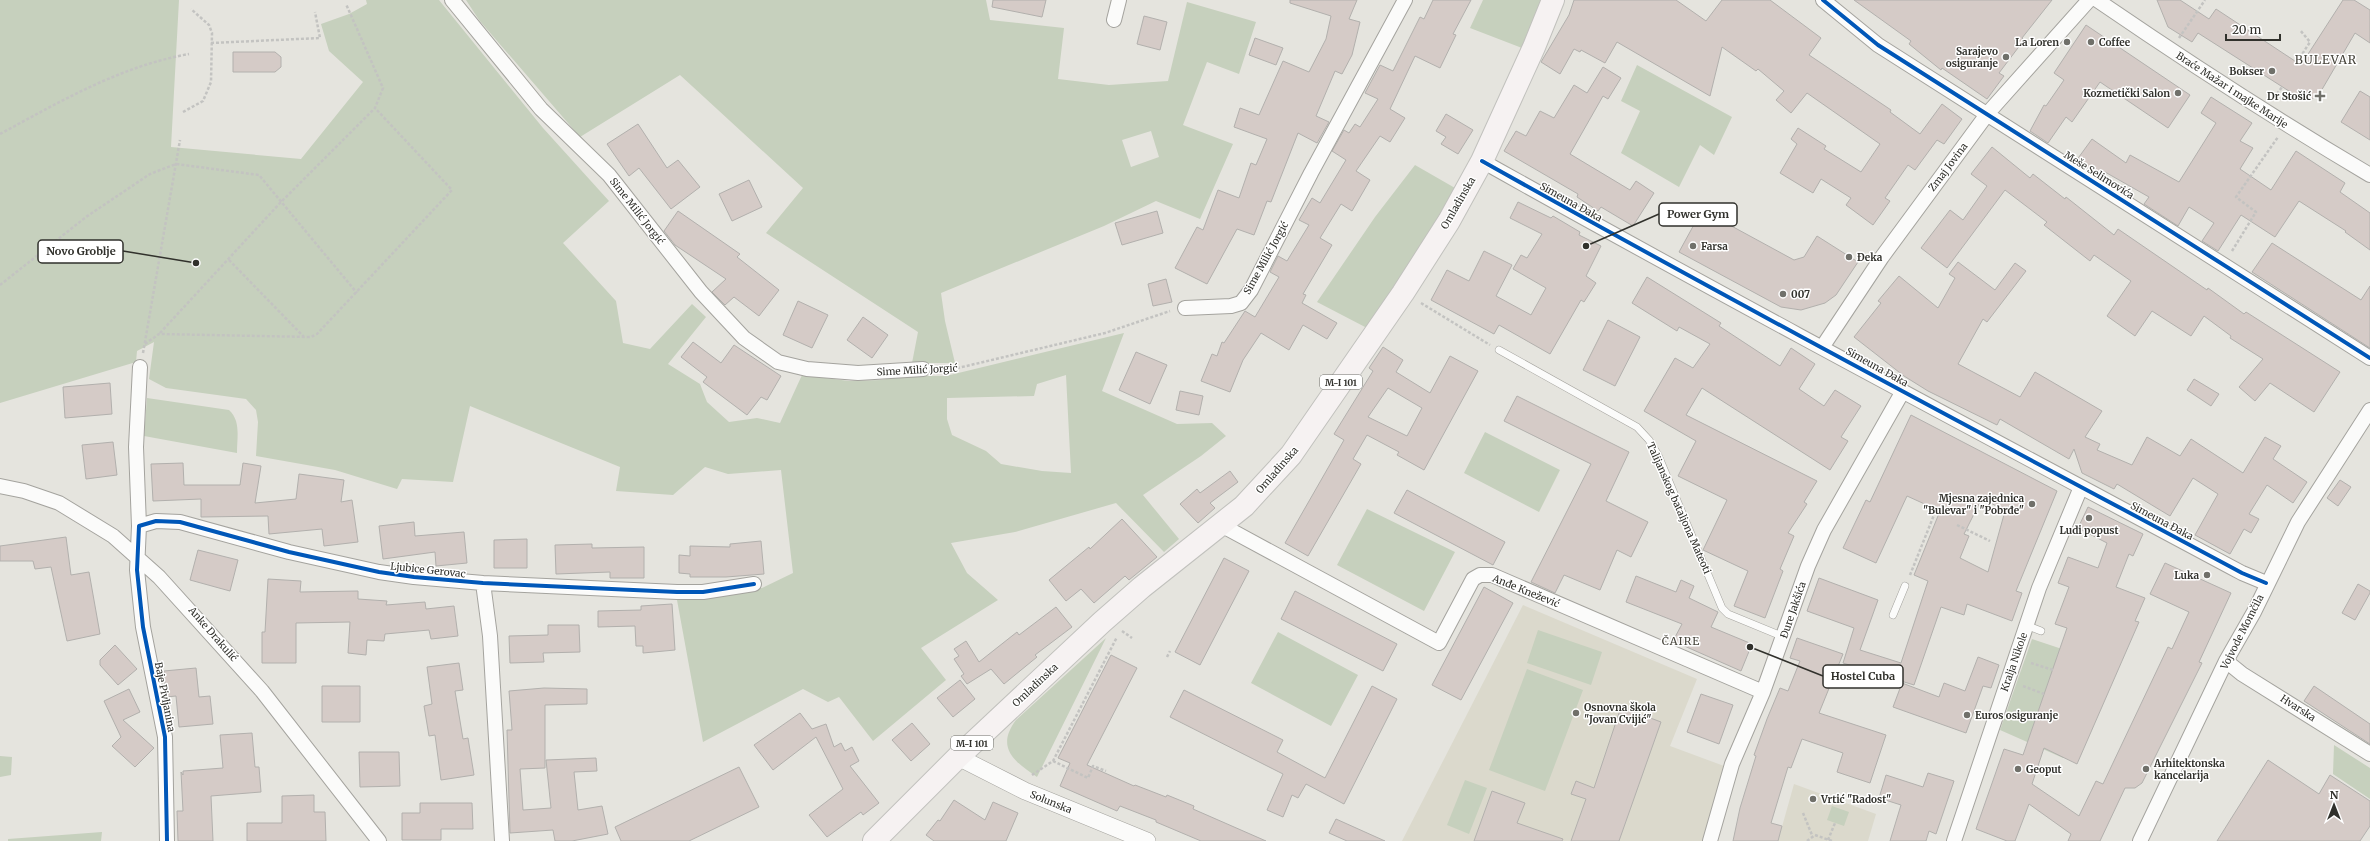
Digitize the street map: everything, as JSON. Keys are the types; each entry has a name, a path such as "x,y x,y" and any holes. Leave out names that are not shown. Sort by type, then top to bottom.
{"main road":[{"name":"Omladinska","path":"874,841 958,757 1142,587 1221,525 1262,489 1306,434 1403,293 1449,220 1482,161 1534,47 1553,0"}],"street":[{"name":"Sime Milić Jorgić","path":"452,0 541,109 609,175 701,292 744,338 778,362 807,369 858,373 923,369"},
{"path":"1114,20 1119,0"},
{"name":"Sime Milić Jorgić","path":"1185,308 1231,306 1241,302 1251,290 1311,173 1405,0"},
{"name":"Meše Selimovića","path":"1823,0 1878,45 1988,113 2370,358"},
{"name":"Zmaj Jovina","path":"1823,346 1885,252 1988,113 2089,0"},
{"name":"Braće Mažar i majke Marije","path":"2097,0 2171,51 2286,125 2370,175"},
{"name":"Simeuna Đaka","path":"1482,161 1596,225 1823,346 2081,487 2242,573 2266,583"},
{"path":"138,558 139,526 136,447 140,367"},
{"name":"Đure Jakšića","path":"1710,841 1732,764 1763,692 1784,637 1808,566 1824,530 1903,391"},
{"name":"Vojvode Momčila","path":"2140,841 2226,661 2254,612 2266,583 2298,522 2370,410"},
{"name":"Anke Drakulić","path":"0,486 24,491 59,503 113,536 138,558 187,605 262,691 379,841"},
{"name":"Kralja Nikole","path":"1954,841 2039,588 2081,487"},
{"name":"Ljubice Gerovac","path":"139,526 156,521 175,521 289,552 379,572 483,583 677,592 704,592 754,584"},
{"name":"Anđe Knežević","path":"1221,525 1439,643 1473,579 1480,575 1492,575 1763,692"},
{"name":"Baje Pivljanina","path":"138,558 137,570 143,627 165,737 167,841"},
{"path":"483,583 490,636 502,841"},
{"name":"Hvarska","path":"2226,661 2242,674 2370,754"},
{"name":"Solunska","path":"958,757 1025,791 1147,841"}],"lane":[{"name":"Talijanskog bataljona Mateoti","path":"1499,350 1638,427 1644,433 1658,455 1722,608 1728,614 1784,637"},
{"path":"1893,615 1905,586"},
{"path":"2026,626 2042,630"}],"path":[{"path":"2179,39 2205,0"},
{"path":"145,344 160,334 280,203 375,108 382,88 346,4"},
{"path":"184,112 203,101 211,82 212,33 208,25 191,9"},
{"path":"211,43 320,38 314,12"},
{"path":"2298,62 2310,42 2300,30"},
{"path":"0,134 114,76 157,60 189,54"},
{"path":"2274,99 2282,87"},
{"path":"160,334 304,337 317,334 357,293 452,190 375,108"},
{"path":"2224,264 2256,212 2236,197 2286,125"},
{"path":"140,367 180,140"},
{"path":"0,285 86,217 150,174 176,164 259,175 280,203 357,293"},
{"path":"229,260 304,337"},
{"path":"1416,300 1499,350"},
{"path":"1905,586 1934,514"},
{"path":"1957,525 1990,541"},
{"path":"1028,780 1053,761 1120,630 1132,638"},
{"path":"1167,657 1170,651"},
{"path":"2015,657 2052,670"},
{"path":"2008,681 2044,694"},
{"path":"1999,707 2035,720"},
{"path":"1053,761 1088,778 1094,766 1106,771"},
{"path":"1803,813 1812,835"},
{"path":"1812,835 1830,840 1835,823"},
{"path":"1807,841 1812,835"}],"shaded area":[{"name":"Osnovna škola \"Jovan Cvijić\"","path":"1523,605 1697,679 1670,746 1724,766 1702,841 1402,841"},
{"name":"Vrtić \"Radost\"","path":"1794,784 1876,814 1868,841 1778,841"}],"green space":[{"path":"0,0 179,0 171,147 301,159 363,82 329,51 321,24 349,14 367,4 366,0 439,0 543,128 609,201 563,243 616,301 623,343 650,349 692,304 706,317 668,364 700,384 707,402 729,422 757,418 780,423 802,375 849,381 881,380 905,376 946,376 1124,333 1102,391 1177,424 1212,423 1226,436 1201,456 1143,495 1179,539 1164,552 1116,503 1015,532 951,543 967,573 998,600 921,648 946,680 873,741 839,697 828,702 803,689 703,742 677,600 762,588 793,573 781,470 728,474 705,467 673,495 616,491 620,467 470,406 453,482 402,479 397,489 335,470 256,456 258,422 256,410 246,399 166,388 149,379 154,342 137,351 136,362 0,403","holes":["1066,375 1071,473 1042,471 1001,464 986,451 952,435 947,419 947,398 1034,396 1037,384"]},
{"path":"466,0 986,0 990,20 1064,28 1058,79 1109,85 1168,81 1187,2 1256,22 1239,74 1207,62 1183,125 1233,144 1200,219 1156,201 1104,226 941,293 945,321 955,363 912,363 918,332 766,233 803,188 680,75 580,137 479,20","holes":["1151,131 1159,157 1131,167 1122,140"]},
{"path":"1483,0 1542,0 1522,48 1470,28"},
{"path":"1637,65 1732,117 1714,155 1700,145 1679,187 1621,153 1640,111 1621,101"},
{"path":"1415,165 1455,188 1430,232 1367,328 1317,302 1375,217"},
{"path":"147,398 229,410 233,414 237,424 237,453 144,436"},
{"path":"1485,432 1560,470 1539,512 1464,473"},
{"path":"1367,509 1455,552 1424,611 1337,565"},
{"path":"1538,630 1602,652 1591,685 1527,663"},
{"path":"1278,632 1358,675 1331,726 1251,683"},
{"path":"1106,638 1037,777 1021,766 1010,753 1007,739 1010,730 1016,720"},
{"path":"2032,639 2077,654 2113,645 2063,758 2000,730"},
{"path":"1527,669 1583,690 1545,791 1489,770"},
{"path":"2334,745 2370,768 2370,799 2333,774"},
{"path":"0,756 12,757 11,775 0,777"},
{"path":"1465,780 1487,788 1469,834 1447,825"},
{"path":"1832,806 1849,812 1844,826 1827,820"},
{"path":"102,832 101,841 8,841 8,839"}],"building":[{"path":"993,0 1046,0 1042,17 992,7"},
{"path":"1290,0 1357,0 1349,19 1360,22 1352,55 1342,74 1335,71 1316,116 1329,122 1317,143 1298,133 1271,202 1267,201 1254,235 1237,229 1207,284 1175,268 1197,227 1203,230 1218,190 1239,198 1251,163 1256,165 1267,139 1234,127 1240,108 1259,115 1283,61 1309,72 1326,39 1331,16 1290,3"},
{"path":"1433,0 1471,0 1453,34 1456,35 1440,68 1415,56 1390,109 1405,118 1390,142 1380,136 1356,171 1370,180 1352,211 1341,204 1320,238 1332,245 1303,294 1306,295 1302,303 1337,323 1327,339 1303,325 1289,350 1261,333 1243,360 1230,392 1201,381 1212,354 1217,356 1222,342 1224,343 1245,311 1255,317 1279,277 1270,272 1278,256 1287,261 1309,225 1299,220 1312,198 1320,203 1346,160 1332,151 1344,130 1349,133 1355,124 1360,127 1378,99 1365,93 1380,65 1393,71 1420,17 1424,19"},
{"path":"1574,0 1676,0 1706,21 1722,0 1770,0 1821,38 1809,55 1891,110 1890,112 1920,134 1942,104 1962,119 1944,144 1937,140 1915,170 1908,165 1885,198 1890,201 1873,225 1846,205 1851,198 1821,179 1813,193 1780,173 1797,144 1791,139 1798,128 1826,146 1824,149 1861,172 1880,144 1807,93 1791,113 1776,100 1784,91 1758,69 1756,71 1722,47 1710,96 1617,42 1605,63 1581,50 1580,52 1574,49 1560,74 1541,62 1569,15"},
{"path":"1854,0 2052,0 2022,38 2024,40 1999,73 2004,76 1987,99 1942,68 1941,70 1909,44 1911,41"},
{"path":"2157,0 2180,0 2209,19 2216,9 2301,65 2343,0 2354,0 2370,10 2370,43 2355,33 2317,98 2303,100 2198,33 2192,42 2168,27"},
{"path":"1144,16 1167,22 1160,50 1137,44"},
{"path":"2086,25 2190,95 2168,128 2100,82 2072,122 2066,117 2048,143 2030,131 2044,105 2046,106 2064,80 2054,73"},
{"path":"1255,38 1283,48 1276,65 1249,55"},
{"path":"233,52 275,52 281,57 281,67 275,72 233,72"},
{"path":"1603,67 1621,78 1608,99 1603,96 1570,154 1630,190 1636,181 1654,193 1633,226 1601,207 1598,211 1577,197 1578,194 1504,151 1516,131 1526,136 1540,111 1554,118 1574,85 1587,93"},
{"path":"2360,91 2370,97 2370,140 2341,122"},
{"path":"2211,97 2252,123 2240,141 2253,148 2240,169 2271,190 2296,151 2345,183 2340,192 2370,213 2370,250 2345,232 2346,231 2299,201 2275,237 2241,215 2218,251 2202,241 2214,223 2189,207 2178,226 2144,204 2149,197 2105,172 2102,177 2076,161 2092,139 2126,163 2130,155 2179,182 2216,123 2201,113"},
{"path":"1446,114 1473,130 1458,154 1441,144 1446,137 1436,131"},
{"path":"638,124 667,168 678,160 700,187 671,209 639,168 629,176 607,144"},
{"path":"1992,147 2030,178 2033,174 2065,199 2066,197 2114,235 2118,229 2207,290 2208,288 2244,314 2246,312 2340,372 2314,412 2270,383 2255,401 2239,387 2263,359 2230,338 2231,336 2204,316 2191,336 2152,311 2135,336 2107,316 2131,281 2094,255 2090,261 2044,225 2047,222 2005,190 1947,268 1921,248 1950,210 1963,220 1987,186 1971,174"},
{"path":"749,180 762,207 732,221 719,194"},
{"path":"1518,202 1551,218 1553,216 1580,232 1579,235 1601,246 1586,276 1596,283 1584,302 1581,300 1550,354 1499,325 1494,334 1431,300 1447,270 1469,281 1484,251 1512,265 1496,296 1531,315 1546,288 1513,269 1521,255 1527,258 1542,234 1510,218"},
{"path":"1702,210 1794,260 1804,257 1817,236 1858,262 1836,295 1825,303 1801,310 1781,307 1679,252"},
{"path":"678,211 740,254 737,257 779,290 759,316 734,297 725,305 712,292 726,279 675,245 664,231"},
{"path":"1157,211 1163,233 1122,245 1115,223"},
{"path":"2272,243 2361,300 2370,286 2370,348 2252,272"},
{"path":"1958,262 1995,290 2015,263 2026,271 1987,322 1983,319 1958,364 2020,397 2035,372 2102,411 2085,437 2100,444 2097,450 2132,465 2147,437 2180,456 2191,439 2243,473 2265,437 2281,446 2273,459 2307,482 2293,503 2267,485 2249,514 2259,519 2251,533 2244,529 2230,554 2195,535 2218,494 2193,478 2170,516 2117,484 2114,489 2082,473 2074,449 2069,459 2000,419 1997,425 1928,391 1904,376 1854,337 1881,303 1878,301 1899,276 1938,308 1955,278 1949,274"},
{"path":"1647,277 1721,323 1719,326 1780,366 1791,348 1815,364 1799,389 1824,406 1835,390 1861,406 1841,437 1848,441 1830,470 1702,388 1686,415 1817,481 1804,502 1807,504 1788,533 1794,536 1780,569 1783,571 1765,618 1734,606 1748,571 1703,550 1727,500 1678,476 1696,441 1644,411 1675,358 1693,368 1710,344 1679,327 1677,331 1632,303"},
{"path":"1166,279 1172,302 1153,306 1148,284"},
{"path":"798,301 828,315 812,348 783,335"},
{"path":"863,317 888,335 872,358 847,340"},
{"path":"1608,320 1640,337 1615,386 1583,370"},
{"path":"693,342 721,363 734,345 781,376 767,400 761,397 747,415 703,382 707,377 681,357"},
{"path":"1383,347 1403,360 1396,372 1430,393 1450,356 1478,371 1424,470 1397,455 1399,452 1367,435 1353,459 1361,464 1308,556 1285,543 1344,440 1334,434 1373,371 1369,368","holes":["1388,388 1422,408 1407,436 1368,417"]},
{"path":"1136,352 1167,365 1150,404 1119,390"},
{"path":"2194,379 2219,394 2211,406 2187,390"},
{"path":"110,383 112,414 65,418 63,387"},
{"path":"1180,391 1203,396 1199,415 1176,410"},
{"path":"1517,396 1629,452 1606,501 1648,522 1631,557 1617,550 1600,590 1564,575 1555,593 1531,582 1591,464 1504,421"},
{"path":"1911,415 2057,491 2016,591 2022,593 2012,621 1967,604 1964,615 1941,607 1914,685 1843,663 1854,628 1807,611 1819,578 1878,600 1860,650 1901,663 1928,581 1914,575 1940,511 1907,496 1876,563 1843,548 1866,500 1870,502","holes":["1982,498 2005,511 1988,572 1960,558 1969,536 1964,534"]},
{"path":"113,442 117,475 86,479 82,445"},
{"path":"183,463 184,485 240,485 243,463 261,466 255,503 296,499 299,474 344,480 341,502 352,500 358,542 324,546 322,529 269,534 268,516 201,517 201,499 153,501 151,464"},
{"path":"1230,471 1238,482 1210,503 1215,508 1198,523 1180,504 1197,489 1200,493"},
{"path":"2340,480 2351,487 2338,506 2327,498"},
{"path":"1407,490 1505,542 1493,565 1394,513"},
{"path":"2088,507 2143,534 2133,556 2129,554 2116,587 2145,598 2135,621 2139,622 2077,764 2044,748 2032,784 2079,816 2096,781 2103,784 2168,647 2172,649 2189,612 2150,594 2165,563 2231,593 2199,662 2202,663 2142,783 2135,788 2125,788 2100,841 2068,841 2071,834 2029,804 2015,841 2007,841 1976,829 2004,749 2023,755 2067,628 2055,624 2069,587 2058,583 2068,557 2098,568 2107,543 2078,528"},
{"path":"1122,519 1157,557 1129,580 1125,576 1094,603 1081,589 1066,601 1049,580 1089,547 1090,549"},
{"path":"414,522 415,536 464,532 467,563 436,566 435,552 383,559 379,526"},
{"path":"66,537 71,575 89,572 100,634 67,641 51,567 35,569 33,561 0,561 0,546"},
{"path":"527,539 527,568 494,568 494,540"},
{"path":"761,541 764,574 726,577 690,577 690,574 679,573 679,555 690,556 690,546 730,547 730,544"},
{"path":"592,544 592,548 644,547 644,578 610,578 610,572 556,574 555,545"},
{"path":"198,550 238,560 230,591 190,580"},
{"path":"1224,558 1249,571 1200,665 1175,652"},
{"path":"1636,576 1676,592 1681,580 1694,586 1689,598 1718,612 1711,627 1752,644 1741,671 1673,641 1682,624 1626,602"},
{"path":"268,579 301,581 300,592 358,591 358,599 387,601 386,605 425,602 426,609 454,606 458,636 431,639 429,630 385,634 384,641 367,640 366,655 348,653 350,622 296,623 296,663 262,663 262,632 265,632"},
{"path":"2358,584 2370,591 2370,593 2355,620 2342,613"},
{"path":"1484,587 1513,603 1461,700 1432,685"},
{"path":"1295,591 1397,644 1383,671 1281,619"},
{"path":"672,604 675,650 643,653 643,646 636,646 635,626 598,627 598,611 641,610 641,606"},
{"path":"1056,607 1072,627 1035,655 1037,657 1004,684 991,669 967,684 961,676 964,674 954,659 959,656 954,649 966,641 979,662 1017,632 1019,635"},
{"path":"548,625 579,625 580,652 543,653 544,662 510,663 509,636 548,635"},
{"path":"1797,638 1843,654 1819,713 1886,735 1870,783 1837,772 1843,753 1802,739 1791,768 1788,767 1771,823 1782,826 1778,841 1733,841 1740,808 1756,756 1754,755 1767,719 1780,688 1788,691 1800,661 1790,658"},
{"path":"115,645 137,669 118,685 100,665 100,660"},
{"path":"1111,655 1137,668 1087,765 1134,786 1135,785 1166,797 1167,795 1194,806 1193,809 1266,841 1201,841 1156,822 1156,820 1120,806 1117,811 1060,786 1070,763 1058,758"},
{"path":"1978,657 1999,665 1991,688 1983,686 1966,733 1893,707 1902,683 1939,697 1944,683 1965,691"},
{"path":"459,663 463,690 455,691 463,739 468,738 474,775 441,780 435,735 429,736 424,706 432,704 427,667"},
{"path":"196,668 199,697 210,696 213,724 179,727 176,696 166,697 164,671"},
{"path":"960,680 975,699 953,717 937,698"},
{"path":"322,686 360,686 360,722 322,722"},
{"path":"1372,686 1397,699 1344,804 1306,784 1298,798 1292,795 1283,817 1267,810 1283,774 1170,717 1184,690 1283,740 1277,752 1325,778"},
{"path":"2314,686 2370,724 2370,744 2304,701"},
{"path":"544,688 587,689 587,704 545,705 545,768 520,769 523,810 551,808 546,760 596,758 597,771 574,772 578,810 602,806 608,834 572,841 555,841 553,830 510,833 507,730 512,730 509,691"},
{"path":"129,689 140,712 123,720 154,748 135,767 112,746 121,737 104,701"},
{"path":"1701,694 1733,705 1719,744 1687,732"},
{"path":"1621,707 1661,722 1619,841 1571,841 1586,799 1571,794 1576,781 1594,788"},
{"path":"800,713 812,729 826,724 834,747 841,743 845,751 852,747 859,761 850,766 879,803 863,815 861,812 827,837 809,815 843,789 816,737 773,770 754,745"},
{"path":"912,723 930,744 911,761 892,740"},
{"path":"252,733 255,767 259,767 261,792 211,796 213,841 178,841 177,811 183,811 181,772 183,775 183,771 223,768 220,735"},
{"path":"359,752 399,752 400,786 360,787"},
{"path":"2268,760 2319,794 2330,775 2370,801 2370,826 2360,841 2217,841"},
{"path":"739,767 759,807 689,841 621,841 615,827"},
{"path":"1928,773 1954,781 1936,834 1929,831 1926,841 1890,841 1901,805 1879,798 1886,775 1923,787"},
{"path":"1492,791 1525,803 1517,823 1563,839 1562,841 1474,841"},
{"path":"314,795 314,812 325,812 326,841 247,841 247,823 282,823 282,796"},
{"path":"954,800 985,820 993,802 1018,813 1006,841 934,841 926,835 938,820 940,821"},
{"path":"420,803 472,803 473,829 441,829 441,840 402,840 402,813 420,813"},
{"path":"1336,819 1385,841 1347,841 1329,833"}],"cycle path":[{"path":"1823,0 1878,45 2370,358"},
{"path":"1482,161 1861,369 2242,573 2266,583"},
{"path":"167,841 165,737 143,627 137,570 139,526 156,521 180,522 289,552 379,572 414,577 483,583 677,592 703,592 754,584"}],"place":[{"name":"La Loren","path":"2067,42"},
{"name":"Coffee","path":"2091,42"},
{"name":"Sarajevo osiguranje","path":"2006,57"},
{"name":"Bokser","path":"2272,71"},
{"name":"Kozmetički Salon","path":"2178,93"},
{"name":"Dr Stošić","path":"2320,96"},
{"name":"Power Gym","path":"1586,246"},
{"name":"Farsa","path":"1693,246"},
{"name":"Đeka","path":"1849,257"},
{"name":"Novo Groblje","path":"196,263"},
{"name":"007","path":"1783,294"},
{"name":"Mjesna zajednica \"Bulevar\" i \"Pobrđe\"","path":"2032,504"},
{"name":"Ludi popust","path":"2089,518"},
{"name":"Luka","path":"2207,575"},
{"name":"Hostel Cuba","path":"1750,647"},
{"name":"Osnovna škola \"Jovan Cvijić\"","path":"1576,713"},
{"name":"Euros osiguranje","path":"1967,715"},
{"name":"Geoput","path":"2018,769"},
{"name":"Arhitektonska kancelarija","path":"2146,769"},
{"name":"Vrtić \"Radost\"","path":"1813,799"}],"district":[{"name":"BULEVAR","path":"2326,59"},
{"name":"ČAIRE","path":"1681,641"}]}
